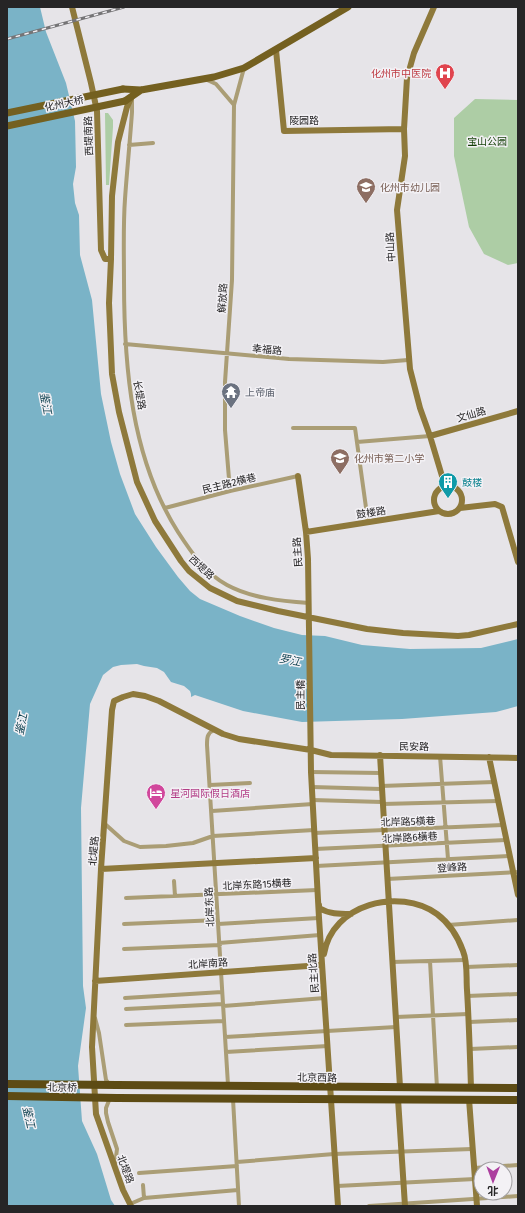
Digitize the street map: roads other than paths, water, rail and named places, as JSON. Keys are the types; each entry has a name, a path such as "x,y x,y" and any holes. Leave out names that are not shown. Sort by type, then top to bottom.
{"highway":[{"name":"北京桥","path":"7,1084 114,1085"},
{"name":"北京西路","path":"114,1085 518,1088"},
{"name":"北京桥","path":"7,1096 114,1098"},
{"name":"北京西路","path":"114,1098 518,1100"}],"main road":[{"path":"132,96 141,90 204,79 244,68 348,7"},
{"name":"化州大桥","path":"7,113 123,89 141,90"},
{"name":"化州大桥","path":"7,126 125,101 132,96"}],"street":[{"name":"西堤南路","path":"72,7 92,84 97,111 101,252 105,259 111,259"},
{"name":"中山路","path":"434,7 414,53 407,78 404,129 405,156 397,210 408,360 420,408 445,486"},
{"name":"陵园路","path":"276,50 284,131 404,129"},
{"name":"解放路","path":"230,491 224,409 226,353 232,280 234,105 244,68"},
{"path":"204,79 216,84 234,105"},
{"name":"西堤路","path":"132,96 127,107 118,142 112,196 109,303 110,351 113,382 137,482 155,521 181,561 193,574 210,588 237,601 278,611 385,632 448,636 469,635 518,624"},
{"name":"长堤路","path":"132,96 124,230 125,344 131,395 137,425 153,484 186,545 212,574 226,584 256,596 291,602 309,602"},
{"path":"129,145 153,143"},
{"name":"幸福路","path":"125,344 297,359 383,362 408,360"},
{"name":"文仙路","path":"430,436 518,411"},
{"path":"292,428 355,428 368,522"},
{"path":"357,442 430,436"},
{"name":"民主路","path":"298,476 306,532 310,628"},
{"name":"民主路2横巷","path":"165,508 230,491 298,476"},
{"path":"445,486 453,486 460,492 462,500 460,508 456,512 449,514 439,511 434,504 437,491 445,486"},
{"path":"460,508 495,504 502,507 505,512 518,562"},
{"name":"鼓楼路","path":"306,532 439,511"},
{"name":"民主橋","path":"310,628 310,738"},
{"name":"北堤路","path":"130,1205 98,1124 94,1106 92,1047 105,806 111,717 114,701 123,696 133,694 145,696 159,701 223,734 239,739 311,750"},
{"name":"北岸东路","path":"205,725 208,735 228,1086"},
{"path":"208,735 214,730"},
{"name":"民主北路","path":"310,738 317,890 338,1206"},
{"name":"民安路","path":"311,750 332,755 518,758"},
{"path":"380,756 400,1087"},
{"path":"440,756 448,859"},
{"path":"489,757 509,856 515,872 518,895"},
{"path":"311,772 380,773"},
{"path":"312,787 381,787 494,782"},
{"path":"210,785 250,783"},
{"path":"212,811 313,802 444,803 498,801"},
{"name":"北岸路5橫巷","path":"105,824 124,841 140,847 166,846 193,842 213,836 503,825"},
{"name":"北岸路6橫巷","path":"315,849 506,840"},
{"path":"316,866 509,856"},
{"path":"101,869 316,858"},
{"name":"登峰路","path":"387,879 515,872"},
{"path":"174,881 176,896"},
{"name":"北岸东路15横巷","path":"126,898 317,890"},
{"path":"318,899 319,908 325,912 334,914 351,914"},
{"path":"322,965 325,948 331,934 336,927 351,914 364,906 375,903 400,902 415,904 436,913 448,925 457,938 465,960 468,996 471,1088"},
{"path":"124,924 319,918"},
{"path":"448,925 518,920"},
{"path":"124,949 220,944 320,935"},
{"path":"392,962 465,960"},
{"path":"430,961 437,1088"},
{"name":"北岸南路","path":"95,981 322,965"},
{"path":"466,967 518,965"},
{"path":"125,998 222,992"},
{"path":"468,996 518,994"},
{"path":"126,1009 223,1005 325,998"},
{"path":"93,1013 99,1033 106,1080 114,1085"},
{"path":"396,1017 468,1014"},
{"path":"469,1022 518,1020"},
{"path":"126,1026 224,1021"},
{"path":"225,1037 396,1027"},
{"path":"226,1052 328,1046"},
{"path":"470,1049 518,1047"},
{"path":"114,1098 106,1108 106,1113 117,1149 115,1167"},
{"path":"233,1098 239,1206"},
{"path":"398,1099 405,1205"},
{"path":"469,1100 473,1161"},
{"path":"139,1173 334,1154 472,1149"},
{"path":"337,1186 473,1179"},
{"path":"143,1185 144,1198"},
{"path":"130,1205 144,1198 238,1190"},
{"path":"370,1206 405,1205 473,1198"}],"water":[{"path":"7,7 40,7 46,32 66,83 75,121 76,167 73,184 75,203 79,215 80,255 92,300 101,394 111,442 120,474 135,514 156,547 178,577 190,591 200,599 240,616 274,628 302,635 325,636 362,645 410,649 481,648 518,639 518,706 496,712 402,719 302,722 243,711 195,695 191,697 190,691 184,686 171,682 164,672 157,668 137,664 121,665 113,667 103,675 90,704 81,808 83,986 86,1008 78,1066 82,1121 97,1154 111,1200 115,1206 7,1206"}],"railway":[{"path":"7,39 124,7"}],"place":[{"name":"化州市中医院","path":"445,90"},
{"name":"化州市幼儿园","path":"366,204"},
{"name":"上帝庙","path":"231,409"},
{"name":"化州市第二小学","path":"340,475"},
{"name":"鼓楼","path":"448,499"},
{"name":"星河国际假日酒店","path":"156,810"}],"park label":[{"name":"宝山公园","path":"487,141"}],"water label":[{"name":"鉴江","path":"46,403"},
{"name":"罗江","path":"290,660"},
{"name":"鉴江","path":"21,724"},
{"name":"鉴江","path":"29,1117"}]}
